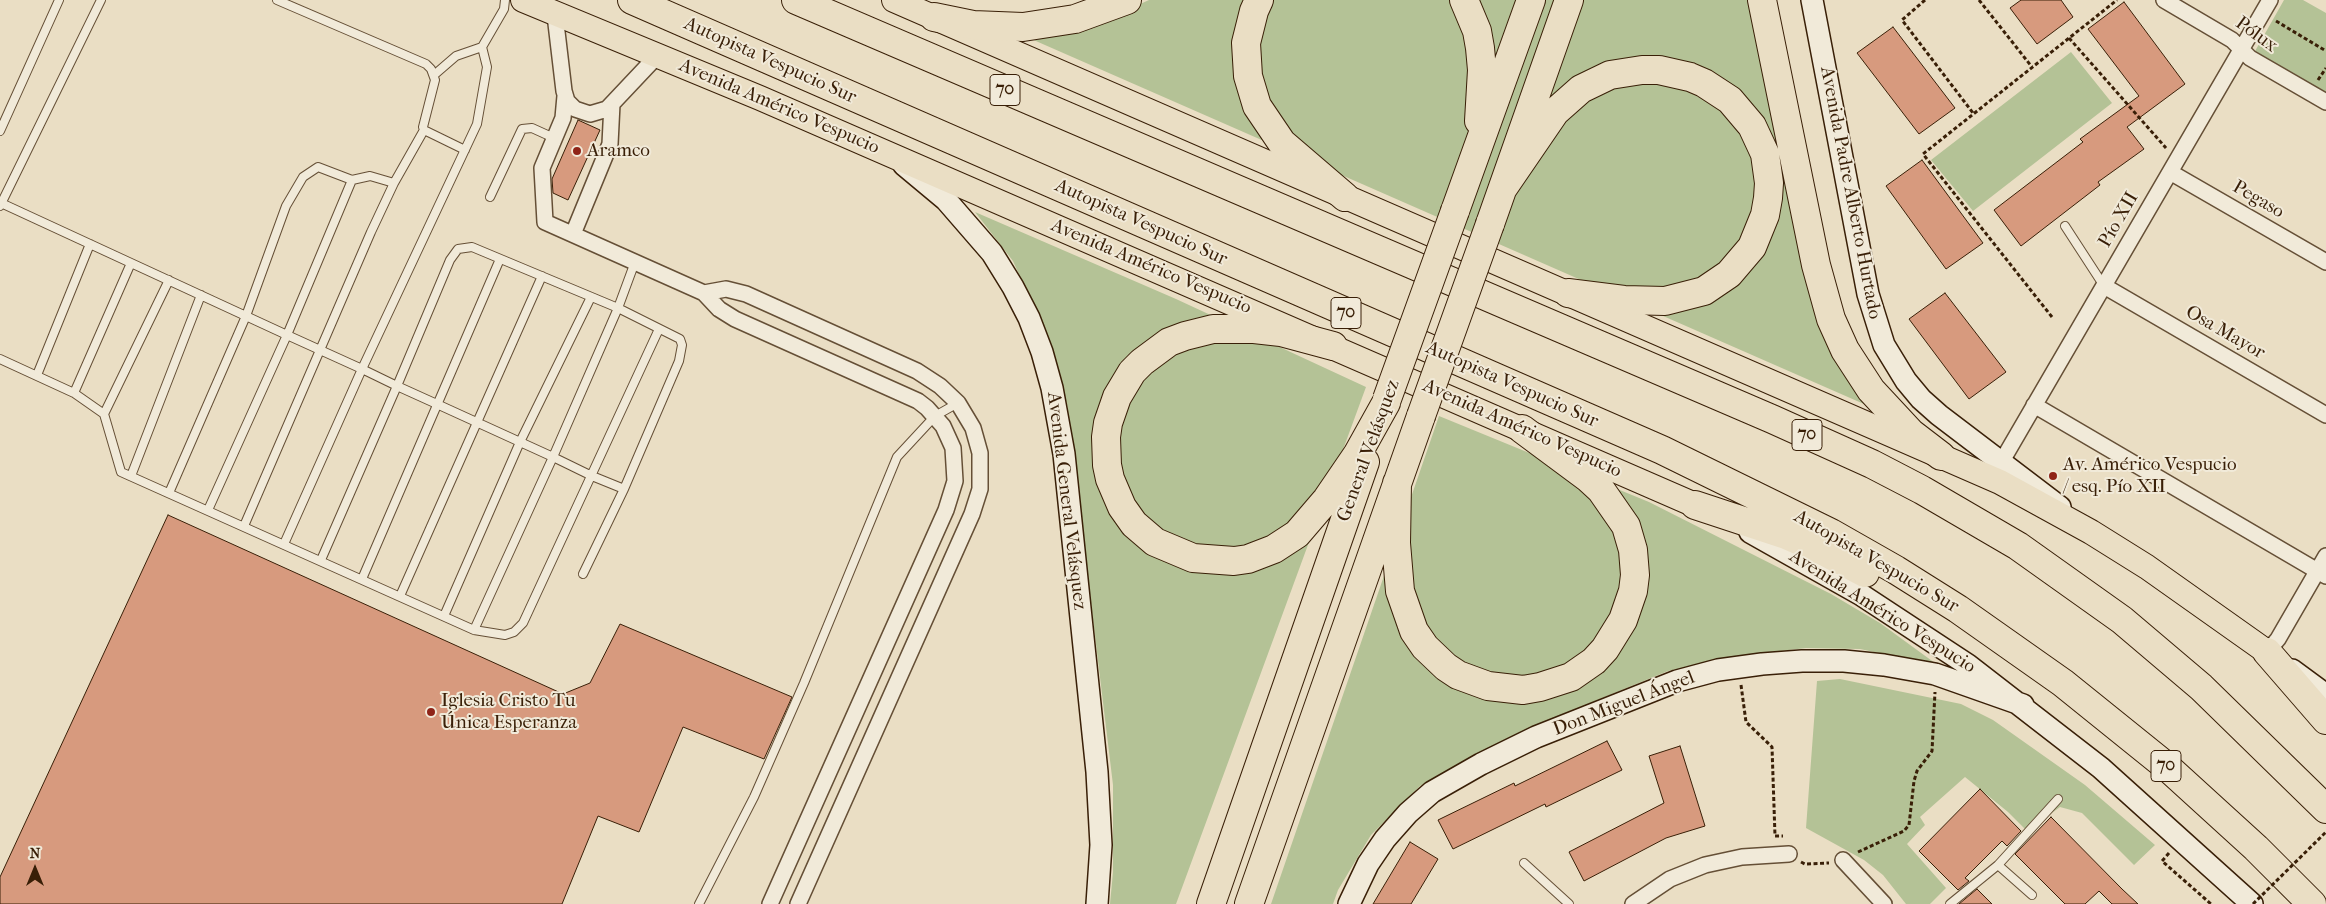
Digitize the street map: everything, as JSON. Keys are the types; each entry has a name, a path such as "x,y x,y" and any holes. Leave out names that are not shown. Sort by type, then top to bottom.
{"highway":[{"name":"Autopista Vespucio Sur","path":"632,0 1662,450 1767,500 1853,546 1916,583 2007,643 2063,683 2146,749 2256,848 2312,904"},
{"name":"70","path":"796,0 1763,416 1914,485 2018,546 2122,620 2201,687 2326,809"},
{"path":"934,17 972,25 1023,27 1075,19 1127,0"},
{"path":"1259,0 1251,19 1246,43 1248,76 1257,106 1282,144 1345,197"},
{"path":"1464,0 1472,15 1480,48 1482,70 1476,154"},
{"name":"General Velásquez","path":"1210,904 1386,401 1456,211 1530,0"},
{"name":"General Velásquez","path":"1249,904 1569,0"},
{"path":"1762,0 1816,265 1831,319 1845,350 1871,390 1911,433 1941,456"},
{"path":"1503,188 1555,112 1581,89 1610,75 1642,70 1659,70 1690,77 1704,83 1730,100 1752,126 1760,141 1766,162 1768,198 1760,231 1752,247 1729,274 1704,291 1665,301 1624,300 1568,293"},
{"path":"1333,346 1281,332 1254,329 1213,330 1192,334 1170,342 1142,362 1132,372 1117,397 1108,423 1106,437 1106,465 1110,480 1122,507 1134,524 1155,542 1193,558 1234,561 1248,559 1274,549 1297,534 1327,499 1357,455 1386,401"},
{"path":"1397,483 1396,543 1400,591 1411,624 1425,647 1446,667 1488,686 1523,690 1540,687 1571,677 1594,661 1605,649 1623,620 1633,591 1635,575 1633,550 1626,526 1601,490 1522,428"},
{"path":"1695,505 1766,527 1807,544 1928,606 2007,643"},
{"path":"2267,652 2326,720"}],"main road":[{"name":"Avenida Américo Vespucio","path":"523,0 890,154 1522,428 1695,505 1775,546 1860,594 1968,664 2101,768 2253,904"},
{"path":"894,0 2007,486 2091,532 2147,567 2326,694"},
{"name":"Avenida Padre Alberto Hurtado","path":"1812,0 1868,294 1881,337 1893,361 1921,398 1939,415 2002,461 2091,532"},
{"name":"Avenida General Velásquez","path":"890,154 946,200 992,253 1029,318 1042,352 1052,388 1064,454 1097,772 1101,845 1097,904"},
{"name":"Don Miguel Ángel","path":"1349,904 1368,864 1385,839 1414,807 1446,783 1536,737 1629,698 1678,681 1739,667 1822,660 1884,665 1935,674 2023,706"}],"street":[{"name":"Pólux","path":"2164,0 2232,40 2250,58 2326,102"},
{"name":"Pío XII","path":"2002,461 2270,0"},
{"path":"555,15 565,96 563,118 542,168 545,222 704,292 719,309 734,319 908,396 935,416 949,436 953,448 955,470 952,496 770,904"},
{"path":"565,96 575,109 590,114 600,112 612,104 657,56"},
{"path":"573,234 610,144 612,104"},
{"name":"Pegaso","path":"2173,166 2326,262"},
{"name":"Osa Mayor","path":"2104,286 2326,415"},
{"path":"704,292 726,289 746,294 917,371 940,386 958,403 973,428 980,453 981,477 977,502 798,904"},
{"path":"908,396 917,371"},
{"path":"2034,405 2322,573"},
{"path":"2267,652 2278,639 2322,573 2326,556"},
{"path":"1633,904 1670,879 1705,864 1742,857 1789,854"},
{"path":"1843,860 1884,904"}],"lane":[{"path":"0,131 59,0"},
{"path":"101,0 1,205 169,280 624,490"},
{"path":"278,0 426,64 434,75"},
{"path":"244,526 394,182 424,130 423,123 434,75 456,56 482,46 504,9 505,0"},
{"path":"284,544 362,370 477,124 487,67 482,46"},
{"path":"490,197 522,129 532,128 554,138"},
{"path":"424,130 464,150"},
{"path":"169,493 246,316 286,206 303,177 318,167 352,180 370,176 394,182"},
{"path":"208,510 287,335 352,180"},
{"path":"2065,226 2104,286"},
{"path":"37,375 90,244"},
{"path":"321,560 450,260 458,250 472,247 618,308 680,339 679,361 624,490 583,574"},
{"path":"362,578 439,405 500,259"},
{"path":"474,630 553,457 618,308 635,262"},
{"path":"74,393 131,263"},
{"path":"400,596 542,276"},
{"path":"104,414 169,280"},
{"path":"130,476 201,295"},
{"path":"444,616 520,442 591,297"},
{"path":"0,358 74,393 104,414 121,472 362,578 474,630 505,636 514,632 523,623 659,329"},
{"path":"699,904 769,762 897,457 935,416 958,403"},
{"path":"1950,904 1998,864 2058,799"},
{"path":"1524,863 1568,904"},
{"path":"1998,864 2032,895"}],"path":[{"path":"1925,0 1902,20 1973,113"},
{"path":"1979,0 2032,67"},
{"path":"2052,317 1923,154 2117,0"},
{"path":"2262,14 2326,51"},
{"path":"2069,38 2173,166"},
{"path":"1739,667 1746,722 1772,747 1775,836 1789,836 1789,854 1805,864 1824,864 1843,860 1904,831 1909,824 1917,771 1932,751 1935,674"},
{"path":"2253,904 2326,832"},
{"path":"2181,840 2162,861 2211,904"}],"green space":[{"path":"1149,0 1750,0 1796,211 1873,408 1029,38 1125,11"},
{"path":"2284,0 2303,0 2326,13 2326,95 2254,53"},
{"path":"2071,52 2112,103 1973,211 1931,160"},
{"path":"975,212 1176,299 1366,387 1176,904 1110,904 1113,872 1113,785 1067,404 1041,324 1013,261"},
{"path":"1439,416 1649,502 1831,594 1880,623 1939,666 1860,649 1806,648 1746,655 1668,671 1546,721 1420,786 1371,835 1338,890 1333,904 1271,904"},
{"path":"1840,679 1961,704 1993,720 2085,785 2155,845 2134,865 2082,813 2060,807 2027,831 2008,812 1965,777 1920,817 1925,825 1907,844 1946,888 1930,904 1906,904 1883,875 1864,860 1806,828 1817,681"}],"building":[{"path":"2021,0 2061,0 2073,17 2037,44 2010,8"},
{"path":"2124,2 2185,84 2127,127 2144,149 2098,182 2100,185 2021,246 1994,210 2083,142 2080,139 2139,96 2088,29"},
{"path":"1893,27 1955,108 1919,134 1857,53"},
{"name":"Aramco","path":"578,120 600,130 568,200 553,193 552,179"},
{"path":"1922,160 1983,243 1946,269 1886,186"},
{"path":"1945,293 2006,372 1969,399 1909,319"},
{"name":"Iglesia Cristo Tu Única Esperanza","path":"168,515 563,694 590,683 620,624 792,697 764,759 683,727 639,832 598,816 562,904 0,904 0,877"},
{"path":"1607,741 1622,770 1546,807 1545,804 1453,849 1438,820 1514,783 1515,786"},
{"path":"1680,746 1705,826 1666,838 1584,881 1569,852 1664,803 1649,756"},
{"path":"1980,789 2021,831 2007,846 2002,841 1965,878 1969,881 1958,890 1919,851"},
{"path":"2051,817 2138,904 2112,904 2099,891 2085,904 2065,904 2015,854"},
{"path":"1410,842 1438,859 1411,904 1373,904"},
{"path":"1977,889 1992,904 1959,904"}],"place":[{"name":"Aramco","path":"577,151"},
{"name":"Av. Américo Vespucio / esq. Pío XII","path":"2053,476"},
{"name":"Iglesia Cristo Tu Única Esperanza","path":"431,712"}]}
